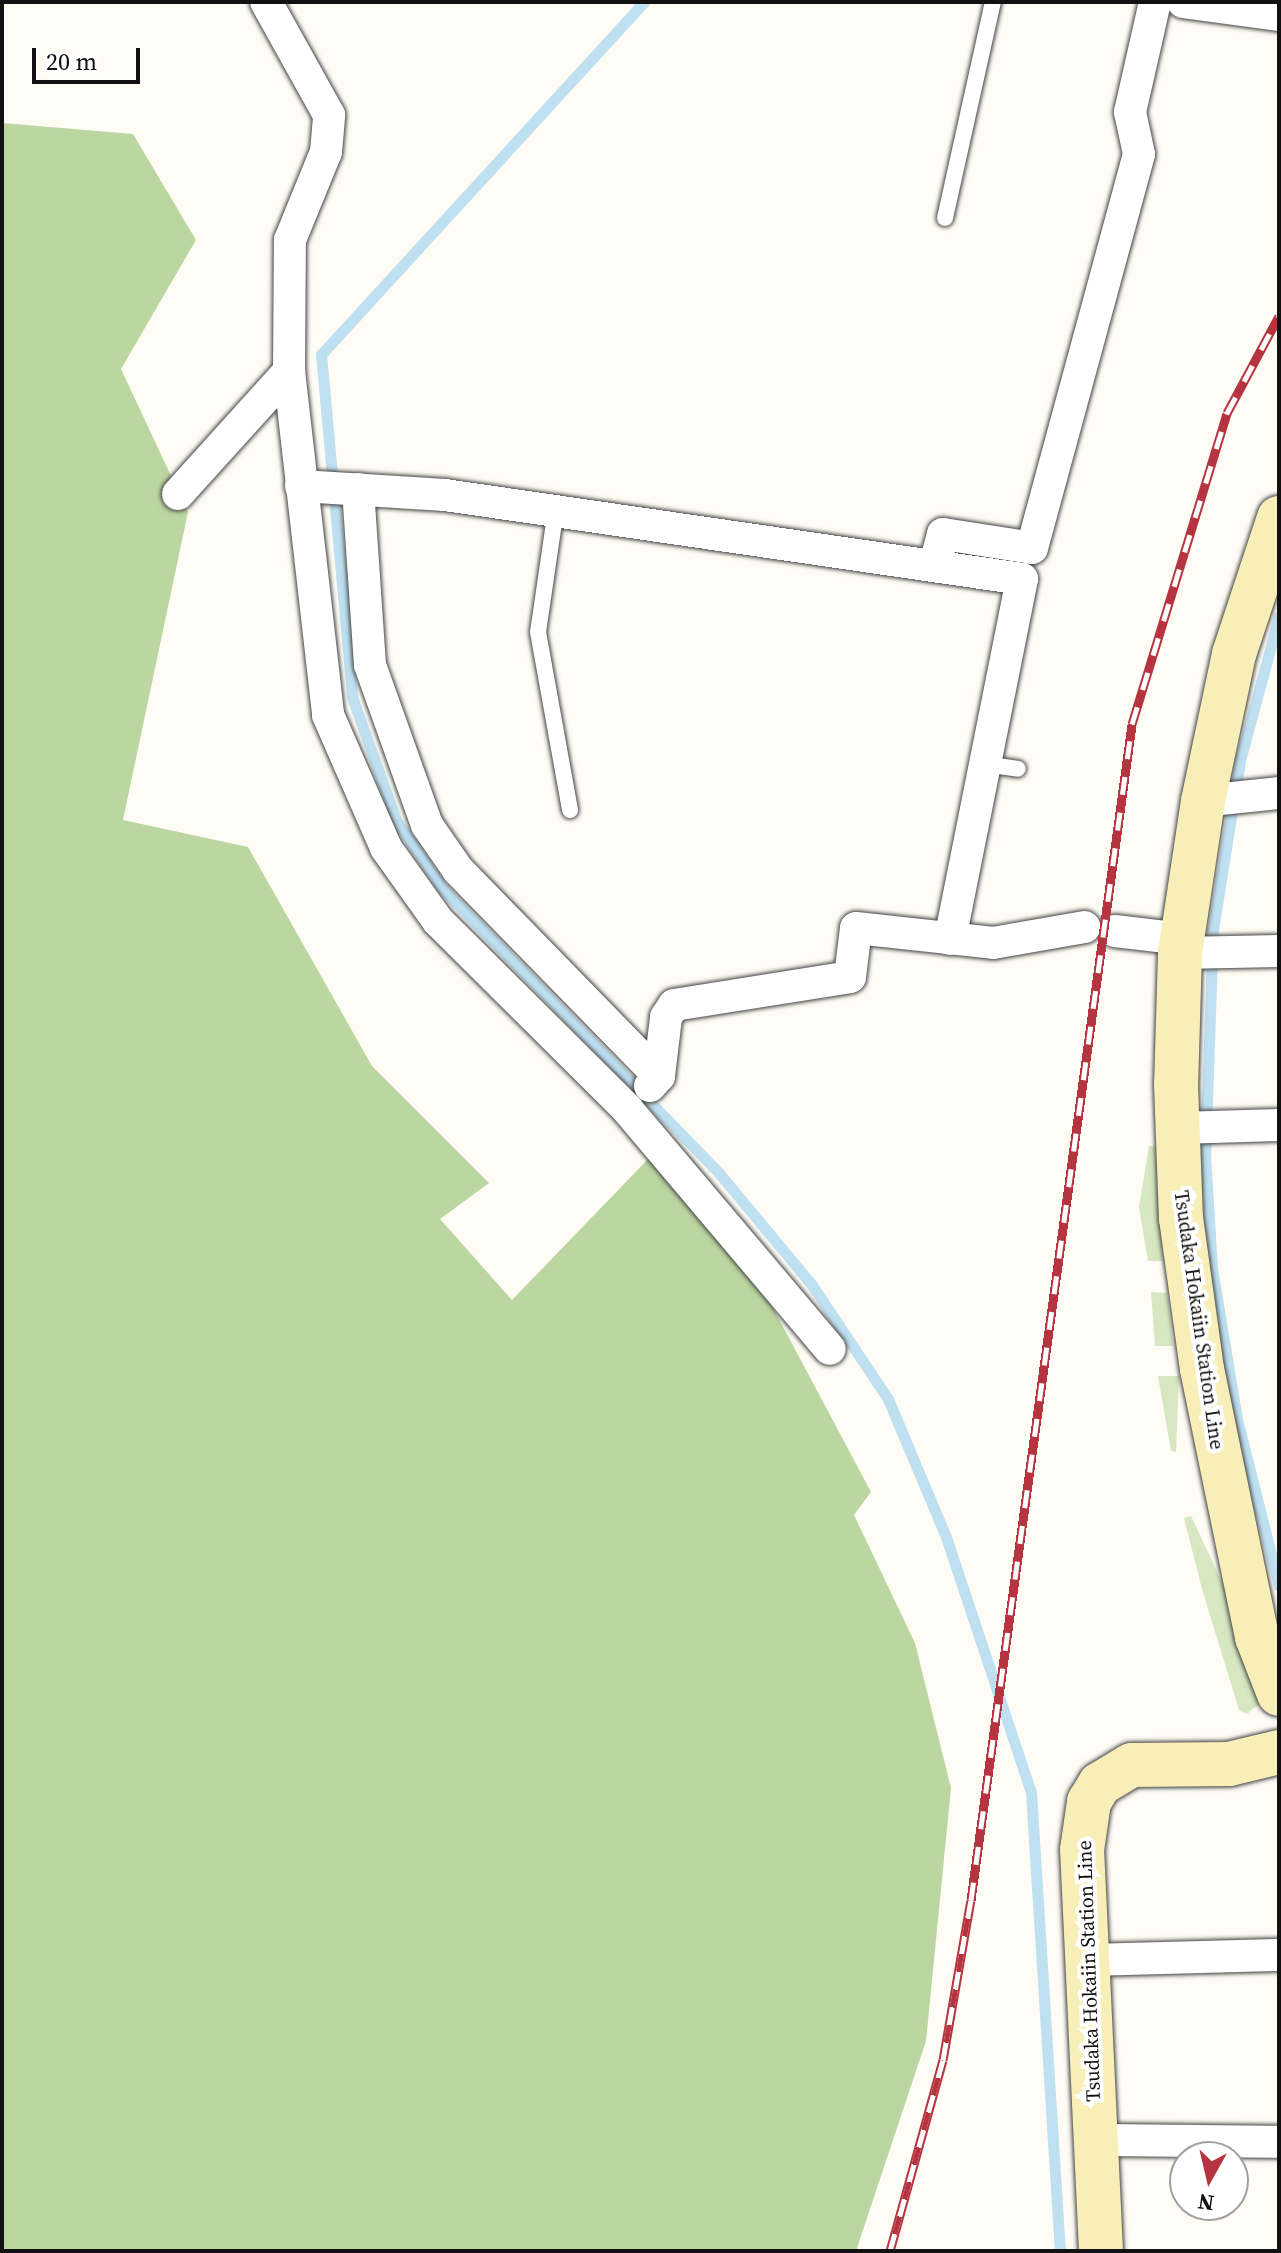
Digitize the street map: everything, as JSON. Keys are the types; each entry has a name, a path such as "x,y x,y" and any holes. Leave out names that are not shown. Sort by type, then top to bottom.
{"main road":[{"name":"Tsudaka Hokaiin Station Line","path":"1279,518 1234,654 1223,799 1196,949 1196,1127 1181,1218 1226,1503 1257,1637 1279,1694"},
{"name":"Tsudaka Hokaiin Station Line","path":"1101,2251 1086,1960 1084,1825 1100,1784 1132,1765 1229,1764 1279,1752"}],"street":[{"path":"266,2 329,115 326,152 290,240 289,371 306,487 322,682 346,753 409,888 629,1107 830,1349"},
{"path":"935,564 943,534 1032,548 1139,154 1130,112 1155,2"},
{"path":"1183,2 1279,15"},
{"path":"178,494 289,371"},
{"path":"306,487 556,509 1022,579 950,939"},
{"path":"354,489 370,665 388,739 440,848 658,1078"},
{"path":"346,753 388,739"},
{"path":"1223,799 1279,793"},
{"path":"629,1107 658,1078 666,1017 674,1005 850,977 856,928 993,943 1100,929 1196,949 1279,951"},
{"path":"489,967 521,936"},
{"path":"1196,1127 1279,1125"},
{"path":"1086,1960 1279,1955"},
{"path":"1096,2140 1279,2142"}],"lane":[{"path":"945,218 993,2"},
{"path":"556,509 538,632 570,810"},
{"path":"984,764 1018,769"}],"green space":[{"path":"2,123 133,134 196,240 121,369 188,512 123,820 248,847 372,1066 489,1183 440,1219 512,1300 652,1155 755,1274 871,1492 854,1515 915,1643 951,1788 926,2041 856,2251 2,2251"},
{"path":"1149,1146 1156,1147 1163,1261 1148,1261 1139,1207"},
{"path":"1151,1292 1167,1293 1173,1346 1155,1346"},
{"path":"1158,1376 1179,1376 1176,1452 1171,1451"},
{"path":"1191,1516 1226,1591 1260,1703 1247,1714 1239,1710 1202,1589 1184,1518"}],"waterway":[{"path":"644,2 321,354 352,697 396,820 442,888 719,1173 812,1285 888,1399 946,1537 1031,1792 1060,2251"},
{"path":"1279,616 1240,761 1213,929 1205,1154 1212,1268 1237,1419 1279,1586"}],"railway":[{"path":"890,2251 943,2060 971,1900 1132,724 1227,413 1279,316"}]}
